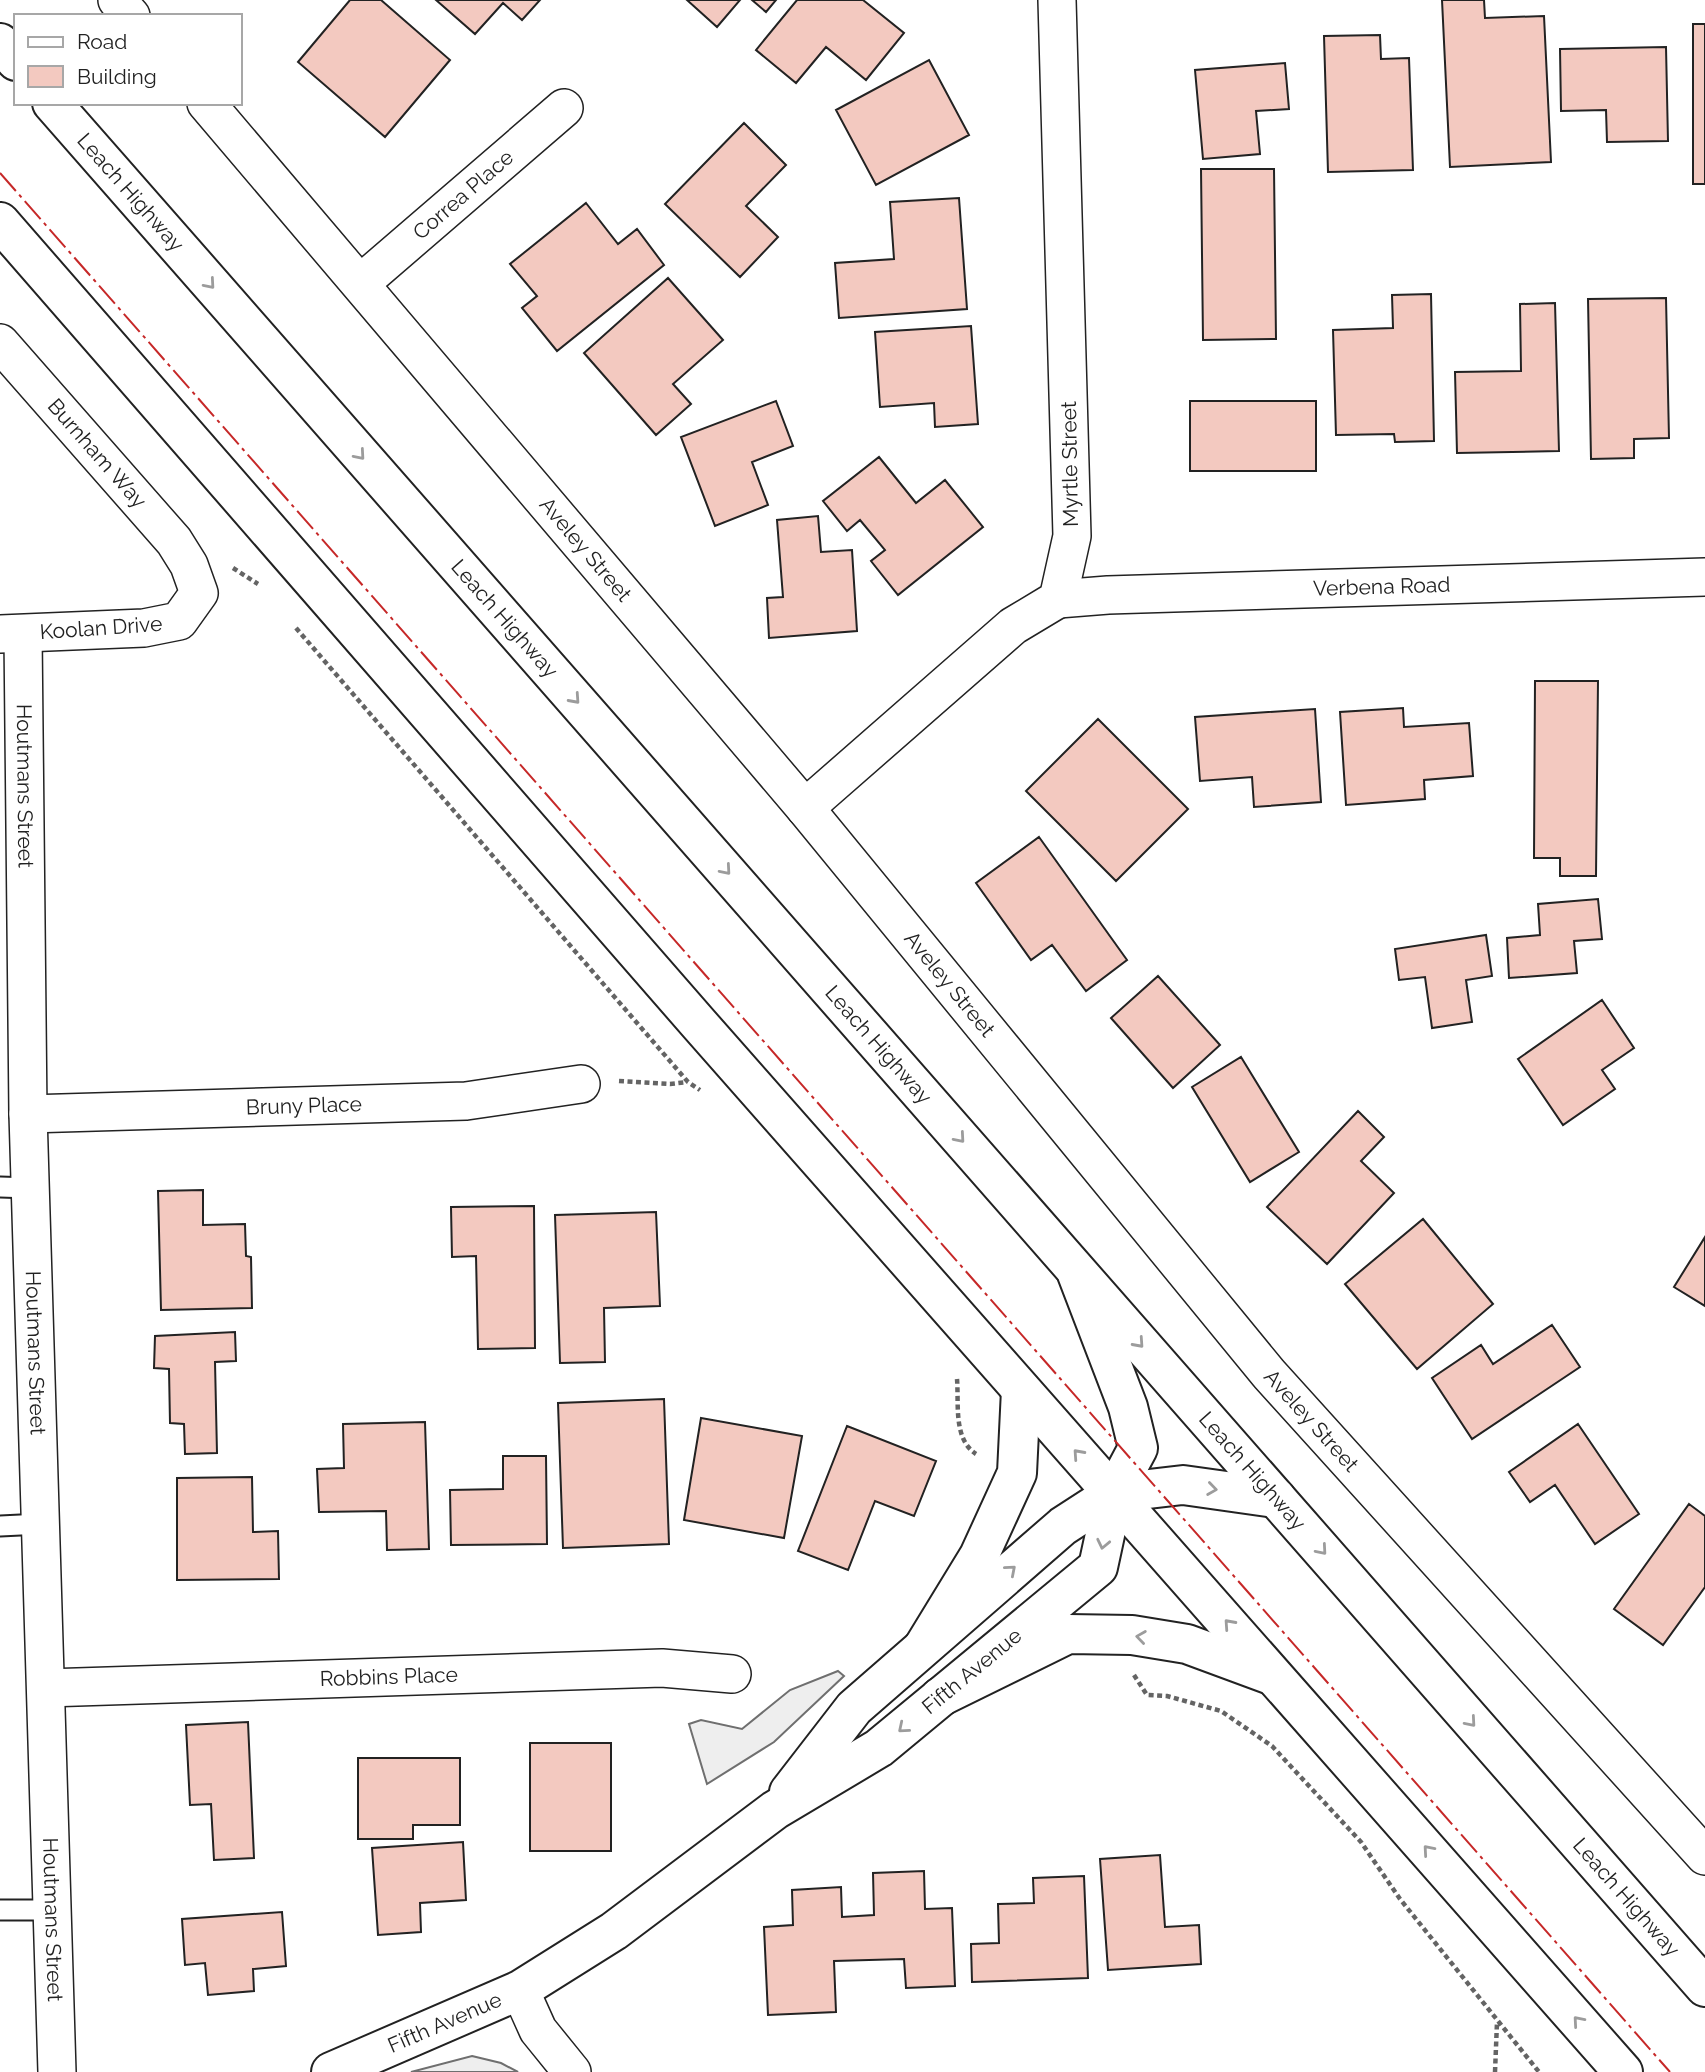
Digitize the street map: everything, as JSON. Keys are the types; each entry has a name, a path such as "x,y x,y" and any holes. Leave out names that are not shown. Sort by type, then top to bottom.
{"main road":[{"path":"0,43 14,59"},
{"name":"Leach Highway","path":"54,105 1705,1987"},
{"path":"0,222 1021,1390 1623,2072"},
{"name":"Fifth Avenue","path":"331,2072 520,1990 614,1931 775,1810 879,1748 1098,1567 1114,1493 1138,1448 1128,1407 1077,1273"},
{"path":"924,1646 979,1556 1017,1473 1021,1390"},
{"name":"Fifth Avenue","path":"775,1810 854,1709 1063,1525 1114,1493 1183,1485 1276,1498"},
{"path":"940,1697 1068,1634 1132,1635 1187,1644 1276,1677"}],"street":[{"path":"117,0 129,14"},
{"name":"Myrtle Street","path":"1057,0 1072,536 1058,598"},
{"name":"Aveley Street","path":"208,105 805,808 1269,1374 1705,1856"},
{"name":"Correa Place","path":"361,283 564,108"},
{"name":"Burnham Way","path":"0,343 174,541 189,565"},
{"name":"Koolan Drive","path":"12,634 144,628 179,621 199,593 189,565"},
{"name":"Verbena Road","path":"1058,598 1705,577"},
{"path":"805,808 1013,626 1058,598"},
{"name":"Houtmans Street","path":"12,634 28,1114 15,1187 41,1524 57,2072"},
{"name":"Bruny Place","path":"28,1114 466,1101 581,1084"},
{"name":"Robbins Place","path":"46,1688 662,1668 732,1674"},
{"name":"Fifth Avenue","path":"520,1990 538,2031 572,2072"}],"lane":[{"path":"0,1525 41,1524"},
{"path":"0,1910 51,1910"}],"path":[{"path":"189,565 217,559 256,581 264,591"},
{"path":"290,621 688,1082 702,1091"},
{"path":"625,1081 670,1084 688,1082"},
{"path":"957,1378 960,1433 967,1448 989,1463 1006,1466 1017,1473"},
{"path":"1132,1635 1134,1678 1147,1695 1167,1696 1220,1711 1272,1746 1362,1842 1400,1899 1539,2072"},
{"path":"1495,2072 1497,2021"}],"shaded area":[{"path":"838,1671 844,1676 774,1742 707,1784 689,1724 701,1720 742,1729 790,1690"},
{"path":"472,2056 501,2063 518,2072 411,2072"}],"building":[{"path":"350,0 381,0 450,60 385,137 298,62"},
{"path":"436,0 540,0 522,20 503,3 475,34"},
{"path":"687,0 740,0 717,27"},
{"path":"752,0 776,0 766,12"},
{"path":"797,0 863,0 904,33 866,80 826,47 796,83 756,50"},
{"path":"1442,0 1484,0 1485,18 1544,16 1551,162 1450,167"},
{"path":"1693,24 1705,24 1705,184 1693,184"},
{"path":"1380,35 1381,59 1409,58 1413,170 1328,172 1324,36"},
{"path":"1666,47 1668,141 1607,142 1606,110 1561,111 1560,49"},
{"path":"929,60 969,135 876,185 836,110"},
{"path":"1285,63 1289,109 1256,111 1260,154 1203,159 1195,70"},
{"path":"744,123 786,165 746,206 778,237 740,277 665,204"},
{"path":"1201,169 1274,169 1276,339 1203,340"},
{"path":"959,198 967,309 839,318 835,263 894,259 890,202"},
{"path":"586,203 618,244 637,229 664,265 557,351 522,308 537,296 510,264"},
{"path":"668,278 723,340 673,384 691,404 656,435 584,353"},
{"path":"1431,294 1434,441 1395,442 1394,434 1336,435 1333,330 1393,328 1392,295"},
{"path":"1666,298 1669,438 1634,439 1634,458 1591,459 1588,299"},
{"path":"1555,303 1559,451 1457,453 1455,372 1521,371 1520,304"},
{"path":"971,326 978,424 935,427 934,403 880,407 875,332"},
{"path":"776,401 793,446 752,462 768,505 715,526 681,437"},
{"path":"1190,401 1316,401 1316,471 1190,471"},
{"path":"879,457 916,503 945,480 983,527 898,595 871,561 885,550 860,520 847,531 823,501"},
{"path":"818,516 821,552 852,550 857,631 769,638 767,598 783,597 777,520"},
{"path":"1535,681 1598,681 1596,876 1560,876 1560,858 1534,858"},
{"path":"1403,708 1404,727 1469,723 1473,776 1424,780 1425,799 1346,805 1340,712"},
{"path":"1315,709 1321,802 1254,807 1252,777 1200,781 1195,717"},
{"path":"1098,719 1188,809 1116,881 1026,791"},
{"path":"1039,837 1127,960 1086,991 1052,945 1031,960 976,883"},
{"path":"1598,899 1602,939 1574,941 1577,973 1509,978 1507,938 1540,935 1538,904"},
{"path":"1486,935 1492,976 1466,980 1472,1022 1432,1028 1425,977 1399,980 1395,949"},
{"path":"1158,976 1220,1045 1173,1088 1111,1018"},
{"path":"1602,1000 1634,1048 1602,1070 1615,1089 1563,1125 1518,1059"},
{"path":"1241,1057 1299,1152 1250,1182 1192,1087"},
{"path":"1358,1111 1384,1137 1361,1161 1394,1193 1327,1264 1267,1207"},
{"path":"203,1190 203,1225 245,1224 246,1256 251,1257 252,1308 161,1310 158,1191"},
{"path":"534,1206 535,1348 478,1349 476,1256 452,1257 451,1207"},
{"path":"656,1212 660,1306 604,1308 605,1362 560,1363 555,1215"},
{"path":"1423,1219 1493,1304 1417,1369 1345,1284"},
{"path":"1705,1237 1705,1306 1674,1287"},
{"path":"1552,1325 1580,1367 1472,1439 1432,1378 1481,1345 1493,1364"},
{"path":"235,1332 236,1361 215,1362 217,1453 185,1454 184,1424 170,1423 169,1369 154,1368 155,1336"},
{"path":"664,1399 669,1544 563,1548 558,1403"},
{"path":"701,1418 802,1436 784,1538 684,1520"},
{"path":"425,1422 429,1549 387,1550 386,1511 319,1512 317,1469 344,1468 343,1424"},
{"path":"1578,1424 1639,1514 1595,1544 1555,1485 1530,1502 1509,1472"},
{"path":"847,1426 936,1461 914,1516 875,1501 848,1570 798,1551"},
{"path":"503,1456 546,1456 547,1544 451,1545 450,1490 503,1489"},
{"path":"252,1477 253,1532 278,1531 279,1579 177,1580 177,1478"},
{"path":"1689,1504 1705,1516 1705,1587 1663,1645 1614,1609"},
{"path":"248,1722 254,1858 214,1860 211,1804 190,1805 186,1725"},
{"path":"530,1743 611,1743 611,1851 530,1851"},
{"path":"358,1758 460,1758 460,1825 413,1825 413,1839 358,1839"},
{"path":"463,1842 466,1900 420,1903 421,1932 378,1935 372,1848"},
{"path":"1160,1855 1165,1927 1199,1925 1201,1964 1108,1970 1100,1859"},
{"path":"924,1871 925,1909 952,1908 955,1986 906,1988 904,1959 834,1961 836,2012 768,2015 764,1927 793,1925 792,1890 841,1887 842,1917 874,1915 873,1873"},
{"path":"1084,1876 1088,1978 972,1982 971,1944 999,1943 998,1904 1034,1903 1033,1878"},
{"path":"282,1912 286,1966 253,1969 254,1991 208,1995 205,1963 185,1965 182,1919"}],"power":[{"path":"0,173 1670,2072"}]}
